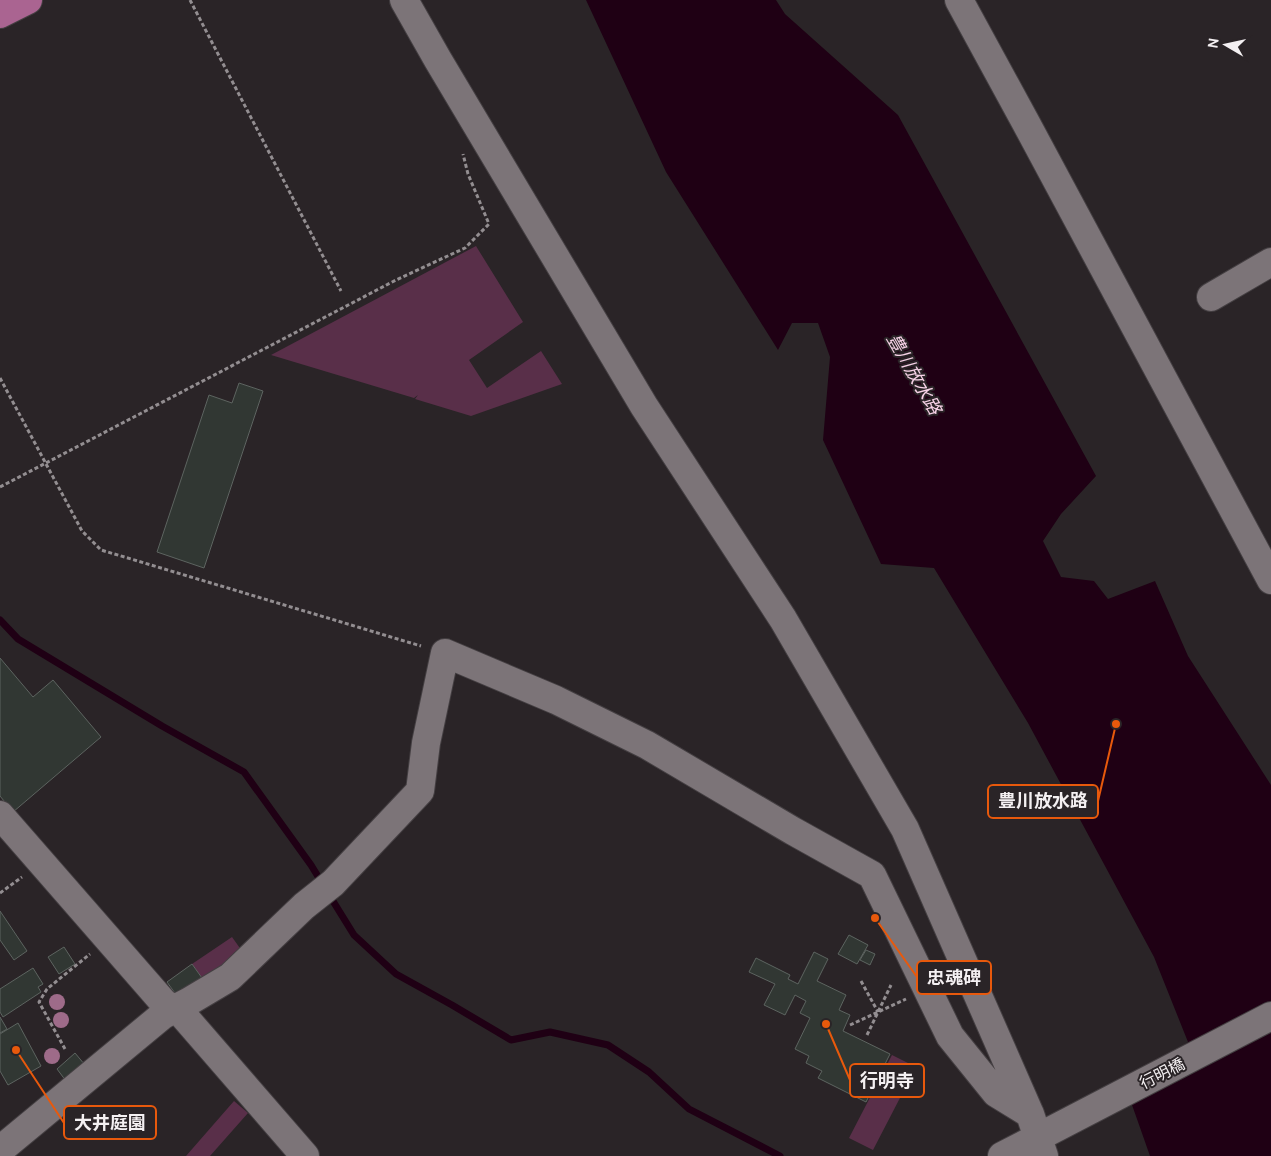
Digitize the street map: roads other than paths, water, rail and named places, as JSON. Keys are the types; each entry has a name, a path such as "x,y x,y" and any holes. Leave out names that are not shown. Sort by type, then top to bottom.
{"main road":[{"path":"0,14 28,0"}],"street":[{"path":"404,0 639,398 783,619 905,829 1041,1134"},
{"path":"959,0 1271,580"},
{"path":"1211,297 1271,262"},
{"path":"0,1150 163,1015 230,977 304,906 325,889 420,792 426,743 446,653 556,700 647,745 872,875 950,1036 996,1093 1041,1134"},
{"path":"0,815 164,1002 182,1014 305,1156"},
{"name":"行明橋","path":"1002,1156 1041,1134 1271,1016"}],"water":[{"path":"586,0 776,0 785,14 898,115 1096,476 1061,514 1043,541 1061,577 1094,581 1108,599 1155,581 1188,656 1271,785 1271,1156 1150,1156 1125,1085 1188,1042 1154,957 1028,723 934,568 881,564 823,440 830,357 818,323 792,323 778,350 666,172"}],"waterway":[{"path":"0,620 18,639 162,726 244,772 322,883"},
{"path":"328,893 354,935 396,974 511,1040 550,1032 608,1045 649,1072 689,1109 780,1156"}],"place":[{"name":"豊川放水路","path":"1116,724"},
{"name":"忠魂碑","path":"875,918"},
{"name":"行明寺","path":"826,1024"},
{"name":"大井庭園","path":"16,1050"}]}
